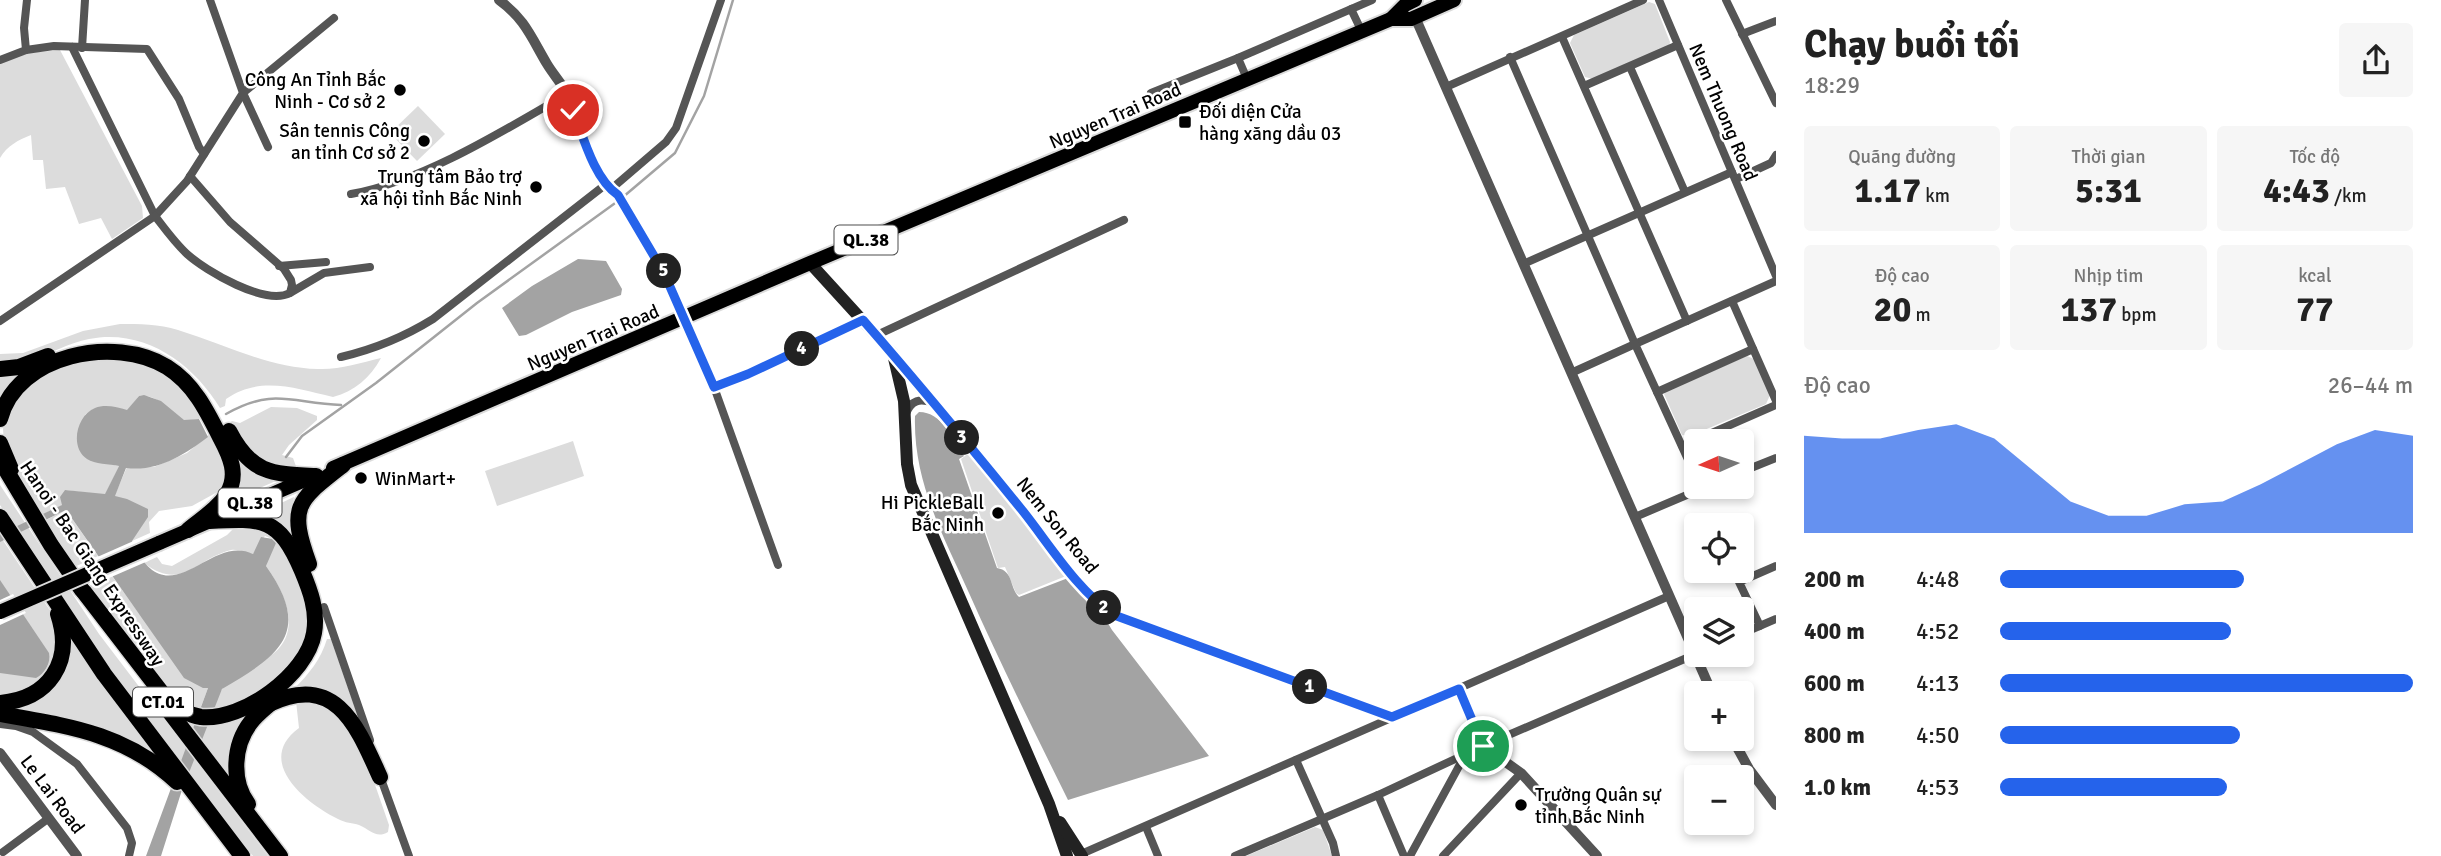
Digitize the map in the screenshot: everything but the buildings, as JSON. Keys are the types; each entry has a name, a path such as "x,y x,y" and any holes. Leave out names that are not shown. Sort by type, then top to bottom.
{"highway":[{"name":"Nguyen Trai Road","path":"1391,19 1405,5 1415,0"},
{"name":"Nguyen Trai Road","path":"0,612 810,263 1247,79 1391,19 1415,17 1454,0"},
{"path":"0,369 19,367 91,341 121,343 147,349 176,364 201,385 239,450 254,465 271,472 316,475"},
{"path":"0,419 8,398 22,381 36,372 76,356 100,351 121,352 150,359 169,368 199,397 228,451 233,469 227,495 188,530"},
{"path":"0,443 7,462 51,545"},
{"name":"Hanoi - Bac Giang Expressway","path":"0,460 51,545 128,657 280,856"},
{"path":"288,856 243,797 236,771 240,739 251,721 298,679 313,658 323,636 324,607 298,531 297,519 299,506 307,494 343,465"},
{"name":"CT.01","path":"0,517 18,548 104,674 242,856"},
{"path":"83,592 167,701 184,712 200,717 223,716 240,711 268,693 301,662 313,639 315,611 312,595 295,554 276,530 251,519 209,521"},
{"path":"0,524 18,548"},
{"path":"0,703 17,702 33,696 55,674 64,641 58,615 47,590"},
{"path":"269,704 286,697 308,694 321,697 344,710 362,738 380,777"},
{"path":"0,714 78,728 130,747 177,781 234,856"}],"main road":[{"name":"Nem Son Road","path":"810,263 893,354"},
{"path":"893,354 901,386 911,485 1049,804 1067,856"},
{"path":"1049,804 1080,855"}],"street":[{"path":"26,50 24,28 27,0"},
{"path":"85,0 77,48 155,216 187,254 222,278 267,295 283,296 324,273 370,267"},
{"path":"210,0 243,93 268,147"},
{"path":"499,0 527,27 546,63 567,94 600,177 627,210 664,273 714,387 778,565"},
{"path":"341,357 406,336 433,319 611,189 666,142 676,128 721,0"},
{"path":"1151,93 1371,0"},
{"path":"1446,87 1643,0"},
{"name":"Nem Thuong Road","path":"1659,0 1776,276"},
{"path":"1726,0 1742,34 1772,85 1776,103"},
{"path":"1351,9 1362,32"},
{"path":"1415,17 1684,628"},
{"path":"0,321 155,216 190,176 243,93 334,18"},
{"path":"1742,34 1776,21"},
{"path":"1562,37 1687,321"},
{"path":"1584,86 1678,45"},
{"path":"0,60 26,50 54,46 146,49 179,99 204,153"},
{"path":"1510,57 1684,450"},
{"path":"1238,58 1247,79"},
{"path":"1630,67 1685,191"},
{"path":"351,194 374,190 411,176 567,94"},
{"path":"1523,264 1640,214 1685,191 1770,163 1776,155"},
{"path":"190,176 230,222 291,279 290,293"},
{"path":"877,335 1124,220"},
{"path":"279,266 326,262"},
{"path":"1571,373 1776,281"},
{"path":"1682,446 1776,403 1732,301"},
{"path":"714,387 863,320"},
{"path":"1657,392 1753,349"},
{"name":"Nem Son Road","path":"893,354 1104,609 1114,615 1392,717"},
{"path":"905,417 913,402 923,400 933,403"},
{"path":"1754,467 1776,458"},
{"path":"1635,517 1684,495"},
{"path":"1760,626 1739,582 1776,566"},
{"path":"1080,855 1669,596"},
{"path":"324,607 409,856"},
{"path":"1754,629 1776,619"},
{"path":"1235,856 1684,659"},
{"path":"1459,689 1483,746 1521,773 1597,856"},
{"path":"0,724 33,732 77,764 127,828 132,843 129,856"},
{"path":"1739,751 1776,805"},
{"name":"Le Lai Road","path":"0,753 77,856"},
{"path":"1410,856 1465,756"},
{"path":"1296,760 1323,819 1336,856"},
{"path":"1443,856 1521,773"},
{"path":"1378,795 1404,856"},
{"path":"3,852 49,818"},
{"path":"1146,827 1158,856"}],"shaded area":[{"path":"1649,2 1655,4 1670,42 1669,47 1593,79 1585,77 1570,43 1574,35"},
{"path":"60,50 142,206 143,218 112,239 101,218 79,224 65,187 46,189 43,160 33,160 31,135 13,144 0,158 0,63 28,53"},
{"path":"418,106 445,134 417,161 390,133"},
{"path":"578,259 606,261 622,289 621,295 572,312 519,336 502,308 532,286"},
{"path":"120,324 171,328 264,360 300,368 334,368 381,358 361,383 333,397 279,386 252,387 226,399 225,406 220,408 196,377 181,363 148,344 129,339 89,339 32,360 0,366 0,354 23,353 83,331"},
{"path":"1747,356 1754,359 1770,395 1766,404 1707,429 1684,429 1684,435 1664,394"},
{"path":"127,358 172,377 204,416 184,421 158,401 146,396 139,396 127,411 105,407 90,411 85,415 105,463 119,466 105,495 65,490 63,505 39,516 10,463 4,443 3,429 9,407 32,380 86,359"},
{"path":"29,369 0,406 0,373"},
{"path":"139,396 161,401 184,420 199,419 208,437 180,456 160,465 126,468 115,496 148,509 148,517 132,541 146,564 160,574 175,575 221,554 237,550 253,554 261,537 273,539 276,543 266,566 280,589 287,608 288,625 283,640 274,653 222,689 181,793 161,856 146,856 208,688 184,678 66,510 0,542 0,534 62,505 60,497 65,490 105,494 119,466 94,462 81,454 77,439 80,424 95,408 107,406 127,410"},
{"path":"271,407 297,408 317,416 317,420 289,445 282,455 293,458 297,469 263,464 228,424 232,421 240,423"},
{"path":"919,412 934,416 940,421 964,456 959,459 997,568 1006,572 1019,597 1068,578 1103,615 1209,756 1068,800 993,645 931,507 916,440 915,416"},
{"path":"212,432 228,471 221,490 192,506 159,511 149,522 150,533 132,541 114,497 127,467 154,467 187,453"},
{"path":"573,441 584,476 497,506 485,471"},
{"path":"228,442 285,477 230,501"},
{"name":"Hi PickleBall Bắc Ninh","path":"969,453 1066,576 1019,595 1016,593 1005,567 998,568 961,459"},
{"path":"0,485 99,634 268,856 253,856 148,720 70,612 0,505"},
{"path":"294,497 289,522 296,547 255,515"},
{"path":"66,510 98,556 70,569 42,522"},
{"path":"254,523 284,545 311,610 301,657 253,700 213,712 224,687 274,653 287,633 289,621 284,598 266,566 272,539 265,536 253,554 231,550 179,574 157,571 144,563 157,557 162,564 172,566 227,535 237,525"},
{"path":"0,536 55,618 59,658 37,690 0,701"},
{"path":"112,576 138,612 208,688 199,712 181,705 85,588"},
{"path":"0,580 49,653 47,667 36,678 0,673"},
{"path":"68,634 155,756 0,709 30,701"},
{"path":"327,639 331,639 359,719 294,689 314,666"},
{"path":"308,700 339,713 365,756 389,825 388,832 377,834 338,819 312,803 289,780 281,754 286,741 299,728 296,701"},
{"path":"176,710 248,712 232,790"},
{"path":"1315,827 1323,830 1332,856 1246,856"}],"pier":[{"path":"138,539 136,541 148,561 109,578 95,558"},
{"path":"13,594 26,613 0,625 0,600"}],"waterway":[{"path":"623,197 675,153 704,96 733,0"},
{"path":"286,457 302,436 376,383 477,303 618,201"},
{"path":"226,414 257,401 270,399 341,405"}],"place":[{"name":"Công An Tỉnh Bắc Ninh - Cơ sở 2","path":"400,90"},
{"name":"Đối diện Cửa hàng xăng dầu 03","path":"1185,122"},
{"name":"Sân tennis Công an tỉnh Cơ sở 2","path":"424,141"},
{"name":"Trung tâm Bảo trợ xã hội tỉnh Bắc Ninh","path":"536,187"},
{"name":"WinMart+","path":"361,478"},
{"name":"Hi PickleBall Bắc Ninh","path":"998,513"},
{"name":"Trường Quân sự tỉnh Bắc Ninh","path":"1521,805"}],"route":[{"path":"573,110 600,177 610,190 618,195 664,273 714,387 863,320 916,380 1074,576 1104,609 1114,615 1392,717 1459,689 1483,746"}]}
